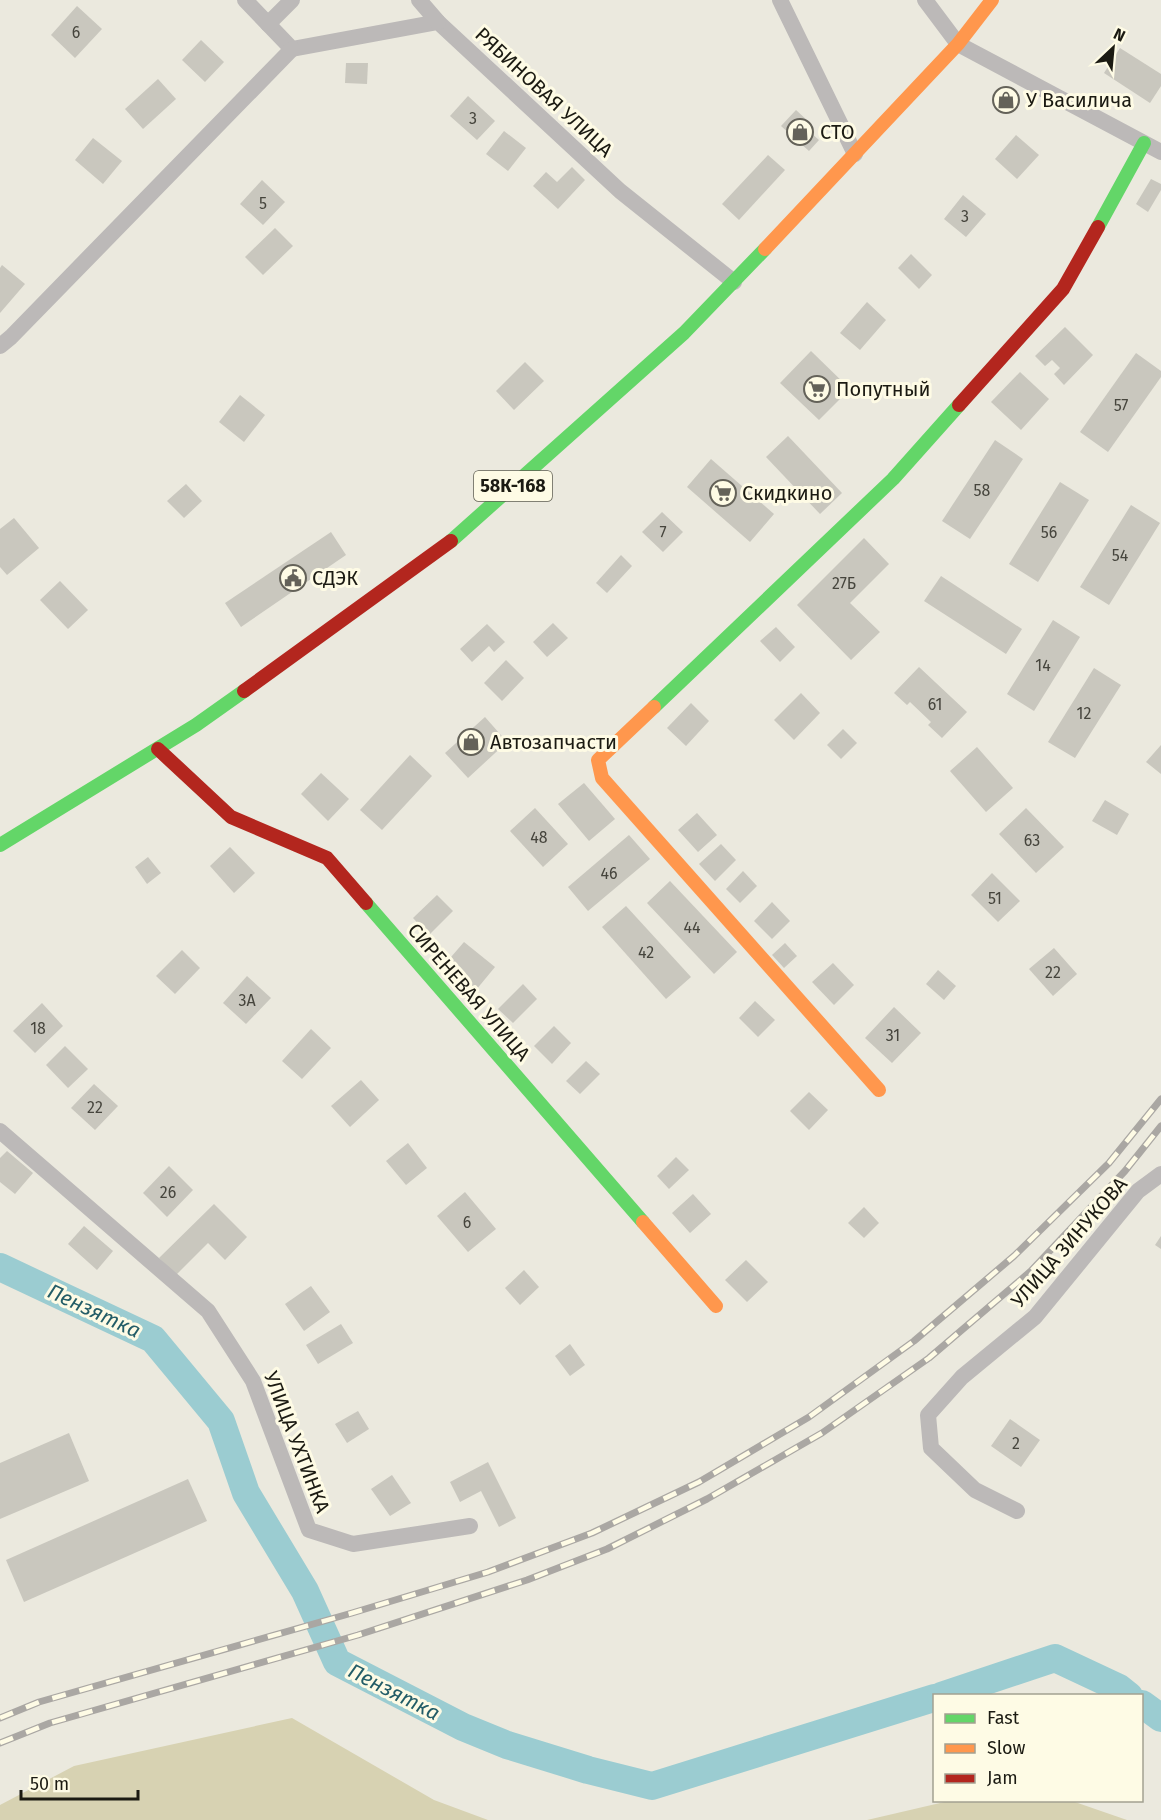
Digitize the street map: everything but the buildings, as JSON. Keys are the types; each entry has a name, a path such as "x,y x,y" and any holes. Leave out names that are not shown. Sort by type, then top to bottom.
{"street":[{"path":"245,0 292,49"},
{"path":"268,24 292,0"},
{"name":"РЯБИНОВАЯ УЛИЦА","path":"419,0 438,21 620,191 734,282"},
{"path":"780,0 855,154"},
{"path":"926,0 958,44 1161,152"},
{"name":"58К-168","path":"0,845 196,725 456,537 684,333 958,44 992,0"},
{"path":"0,346 292,49 438,21"},
{"path":"879,1090 602,778 598,760 893,479 1056,298 1144,143"},
{"name":"СИРЕНЕВАЯ УЛИЦА","path":"158,749 231,817 327,858 716,1306"},
{"name":"УЛИЦА УХТИНКА","path":"0,1131 208,1311 253,1381 309,1530 353,1544 470,1526"},
{"name":"УЛИЦА ЗИНУКОВА","path":"1017,1511 975,1490 932,1448 928,1415 963,1377 1035,1317 1138,1191 1161,1174"}],"shaded area":[{"path":"292,1718 434,1800 488,1820 0,1820 0,1805 74,1766"},
{"path":"944,1802 1075,1802 1127,1820 867,1820"}],"waterway":[{"name":"Пензятка","path":"0,1267 153,1339 221,1421 246,1493 305,1591 337,1662 463,1727 507,1745 588,1770 652,1786 933,1698"},
{"name":"Пензятка","path":"947,1694 1055,1658 1119,1688 1126,1694"},
{"name":"Пензятка","path":"1143,1705 1161,1718"}],"railway":[{"path":"0,1718 39,1702 488,1572 592,1533 699,1482 809,1417 914,1341 1014,1256 1109,1163 1161,1099"},
{"path":"0,1743 50,1723 358,1635 527,1580 607,1549 707,1499 822,1433 929,1358 1031,1271 1125,1171 1161,1126"}],"traffic: fast":[{"path":"1098,227 1144,143"},
{"path":"451,541 684,333 765,249"},
{"path":"654,707 893,479 959,405"},
{"path":"0,845 196,725 244,691"},
{"path":"366,903 643,1222"}],"traffic: slow":[{"path":"765,249 958,44 992,0"},
{"path":"654,707 598,760 602,778 879,1090"},
{"path":"643,1222 716,1306"}],"traffic: jam":[{"path":"959,405 1063,289 1098,227"},
{"path":"244,691 451,541"},
{"path":"158,749 231,817 327,858 366,903"}],"place":[{"name":"У Василича","path":"1006,100"},
{"name":"СТО","path":"800,132"},
{"name":"Попутный","path":"817,389"},
{"name":"Скидкино","path":"723,493"},
{"name":"СДЭК","path":"293,578"},
{"name":"Автозапчасти","path":"471,742"}]}
